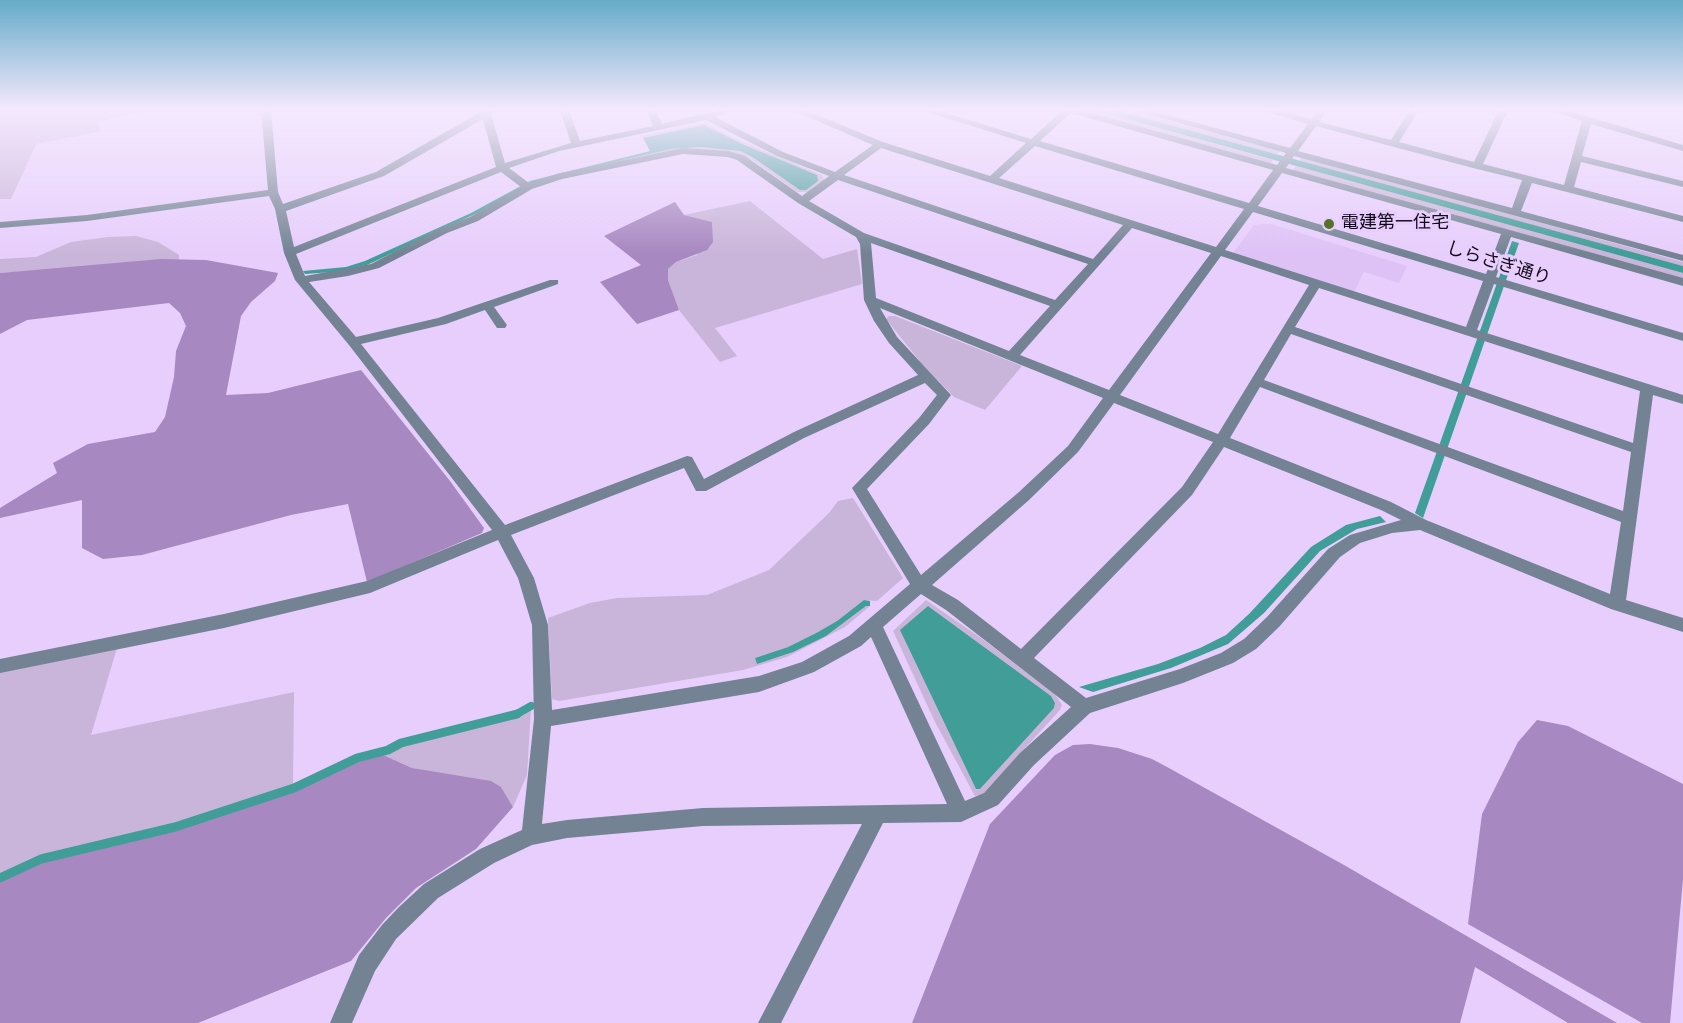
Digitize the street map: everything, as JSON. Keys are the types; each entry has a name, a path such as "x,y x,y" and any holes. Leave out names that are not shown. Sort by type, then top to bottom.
{"street":[{"path":"270,158 273,192 300,280 353,342 502,532 526,578 540,625 543,719 531,836"},
{"path":"280,209 380,174 407,158"},
{"path":"499,158 501,167 528,187"},
{"path":"290,253 501,167 533,158"},
{"path":"300,280 348,273 375,266 443,231 474,219 528,187 560,176 647,158"},
{"path":"740,158 802,201 860,235 1057,305"},
{"path":"790,158 837,176 1095,263"},
{"path":"802,201 862,158"},
{"path":"924,158 1683,400"},
{"path":"992,179 1016,158"},
{"name":"しらさぎ通り","path":"1082,158 1683,337"},
{"path":"1236,158 1683,282"},
{"path":"543,719 759,684 808,667 836,654 874,626 1046,476 1073,449 1288,158"},
{"path":"1313,158 1683,258"},
{"path":"1445,158 1683,219"},
{"path":"1477,166 1481,158"},
{"path":"1568,189 1578,158 1683,184"},
{"path":"1515,213 1528,179"},
{"path":"0,225 87,218 273,192"},
{"path":"1012,356 1130,224"},
{"path":"1470,332 1507,232"},
{"path":"860,235 866,244 870,300 893,340 944,395 939,404 859,488 861,494 919,585 952,604 1084,707"},
{"path":"353,342 442,321 554,282"},
{"path":"1022,659 1105,578 1187,491 1258,382 1315,284"},
{"path":"870,300 1222,439 1386,506 1420,524 1617,604 1683,626"},
{"path":"487,305 501,325"},
{"path":"1288,329 1639,450"},
{"path":"0,666 224,621 370,587 502,532 687,461 701,487 799,435 926,377"},
{"path":"1258,382 1629,519"},
{"path":"1617,604 1647,389"},
{"path":"341,1023 367,963 406,914 453,876 487,856 531,836 567,829 703,817 961,813 992,799 1027,759 1084,707 1183,676 1227,658 1250,645 1334,553 1355,539 1391,528 1420,524"},
{"path":"874,626 961,813"},
{"path":"769,1023 878,813"}],"shaded area":[{"path":"0,158 30,158 11,199 0,199"},
{"path":"623,158 633,158 558,175 367,265 332,272 305,274 303,271 346,267 365,261 471,213 530,181"},
{"path":"748,158 779,161 772,158 781,158 822,175 824,180 808,192 797,192"},
{"path":"754,158 775,158 817,175 818,181 806,190 800,190"},
{"path":"1248,158 1273,160 1270,164"},
{"path":"1267,158 1289,158 1683,266 1683,273"},
{"path":"1305,158 1683,262 1683,266 1299,161"},
{"path":"1296,166 1683,273 1683,279 1292,171"},
{"path":"750,201 823,259 857,249 862,284 715,328 737,356 720,362 679,310 668,280 668,269 676,262 697,255 711,222 684,215"},
{"path":"675,202 684,215 712,222 713,242 707,250 676,262 668,269 668,280 679,310 637,324 600,282 641,265 604,236"},
{"path":"1271,224 1407,266 1399,283 1364,272 1354,292 1233,253 1254,225"},
{"path":"136,236 158,242 179,255 179,260 0,273 0,259 36,257 71,242"},
{"path":"1512,241 1519,243 1423,518 1415,513"},
{"path":"161,259 206,260 278,273 275,281 251,302 241,316 226,395 268,393 361,370 450,481 484,528 482,533 367,582 348,504 291,515 142,555 103,559 82,548 82,500 0,518 0,508 57,473 53,463 88,444 155,432 165,417 174,377 176,351 186,326 180,313 169,303 27,320 0,334 0,273"},
{"path":"889,316 895,316 1022,366 985,410 954,397 922,364 886,319"},
{"path":"853,498 903,578 877,601 864,600 837,621 818,632 788,647 755,658 757,663 826,636 866,606 870,606 845,627 787,657 743,670 559,701 552,699 548,618 590,603 617,598 707,595 769,570 829,513 838,501"},
{"path":"1380,516 1386,522 1357,529 1320,551 1264,613 1228,644 1171,668 1093,692 1079,687 1158,664 1226,635 1249,614 1311,547 1346,525"},
{"path":"864,600 870,601 870,606 866,606 826,636 793,652 757,664 755,658 788,647 818,632 837,621"},
{"path":"926,600 1055,694 1062,705 1060,710 983,794 975,796 935,722 893,631","holes":["928,606 1051,696 1055,703 1054,708 980,789"]},
{"path":"928,606 1051,696 1055,703 1054,708 980,789 976,789 900,630"},
{"path":"117,648 91,735 294,692 293,787 174,825 25,862 0,876 0,671"},
{"path":"531,708 527,775 513,807 501,787 412,768 381,754 410,742 513,719"},
{"path":"1537,720 1568,726 1683,784 1683,879 1670,1023 1642,1023 1468,924 1482,814 1518,742"},
{"path":"1090,744 1118,748 1152,759 1344,865 1617,1023 1568,1023 1475,967 1460,1023 912,1023 990,824 1055,755 1073,745"},
{"path":"381,754 412,768 491,781 501,787 513,807 476,849 416,888 386,918 351,961 198,1023 0,1023 0,880 33,863 180,827 293,791 355,761"}],"waterway":[{"path":"517,714 531,706"},
{"path":"0,878 41,859 175,827 294,788 357,758 388,750 401,743 517,714"}],"place":[{"name":"電建第一住宅","path":"1329,224"}]}
